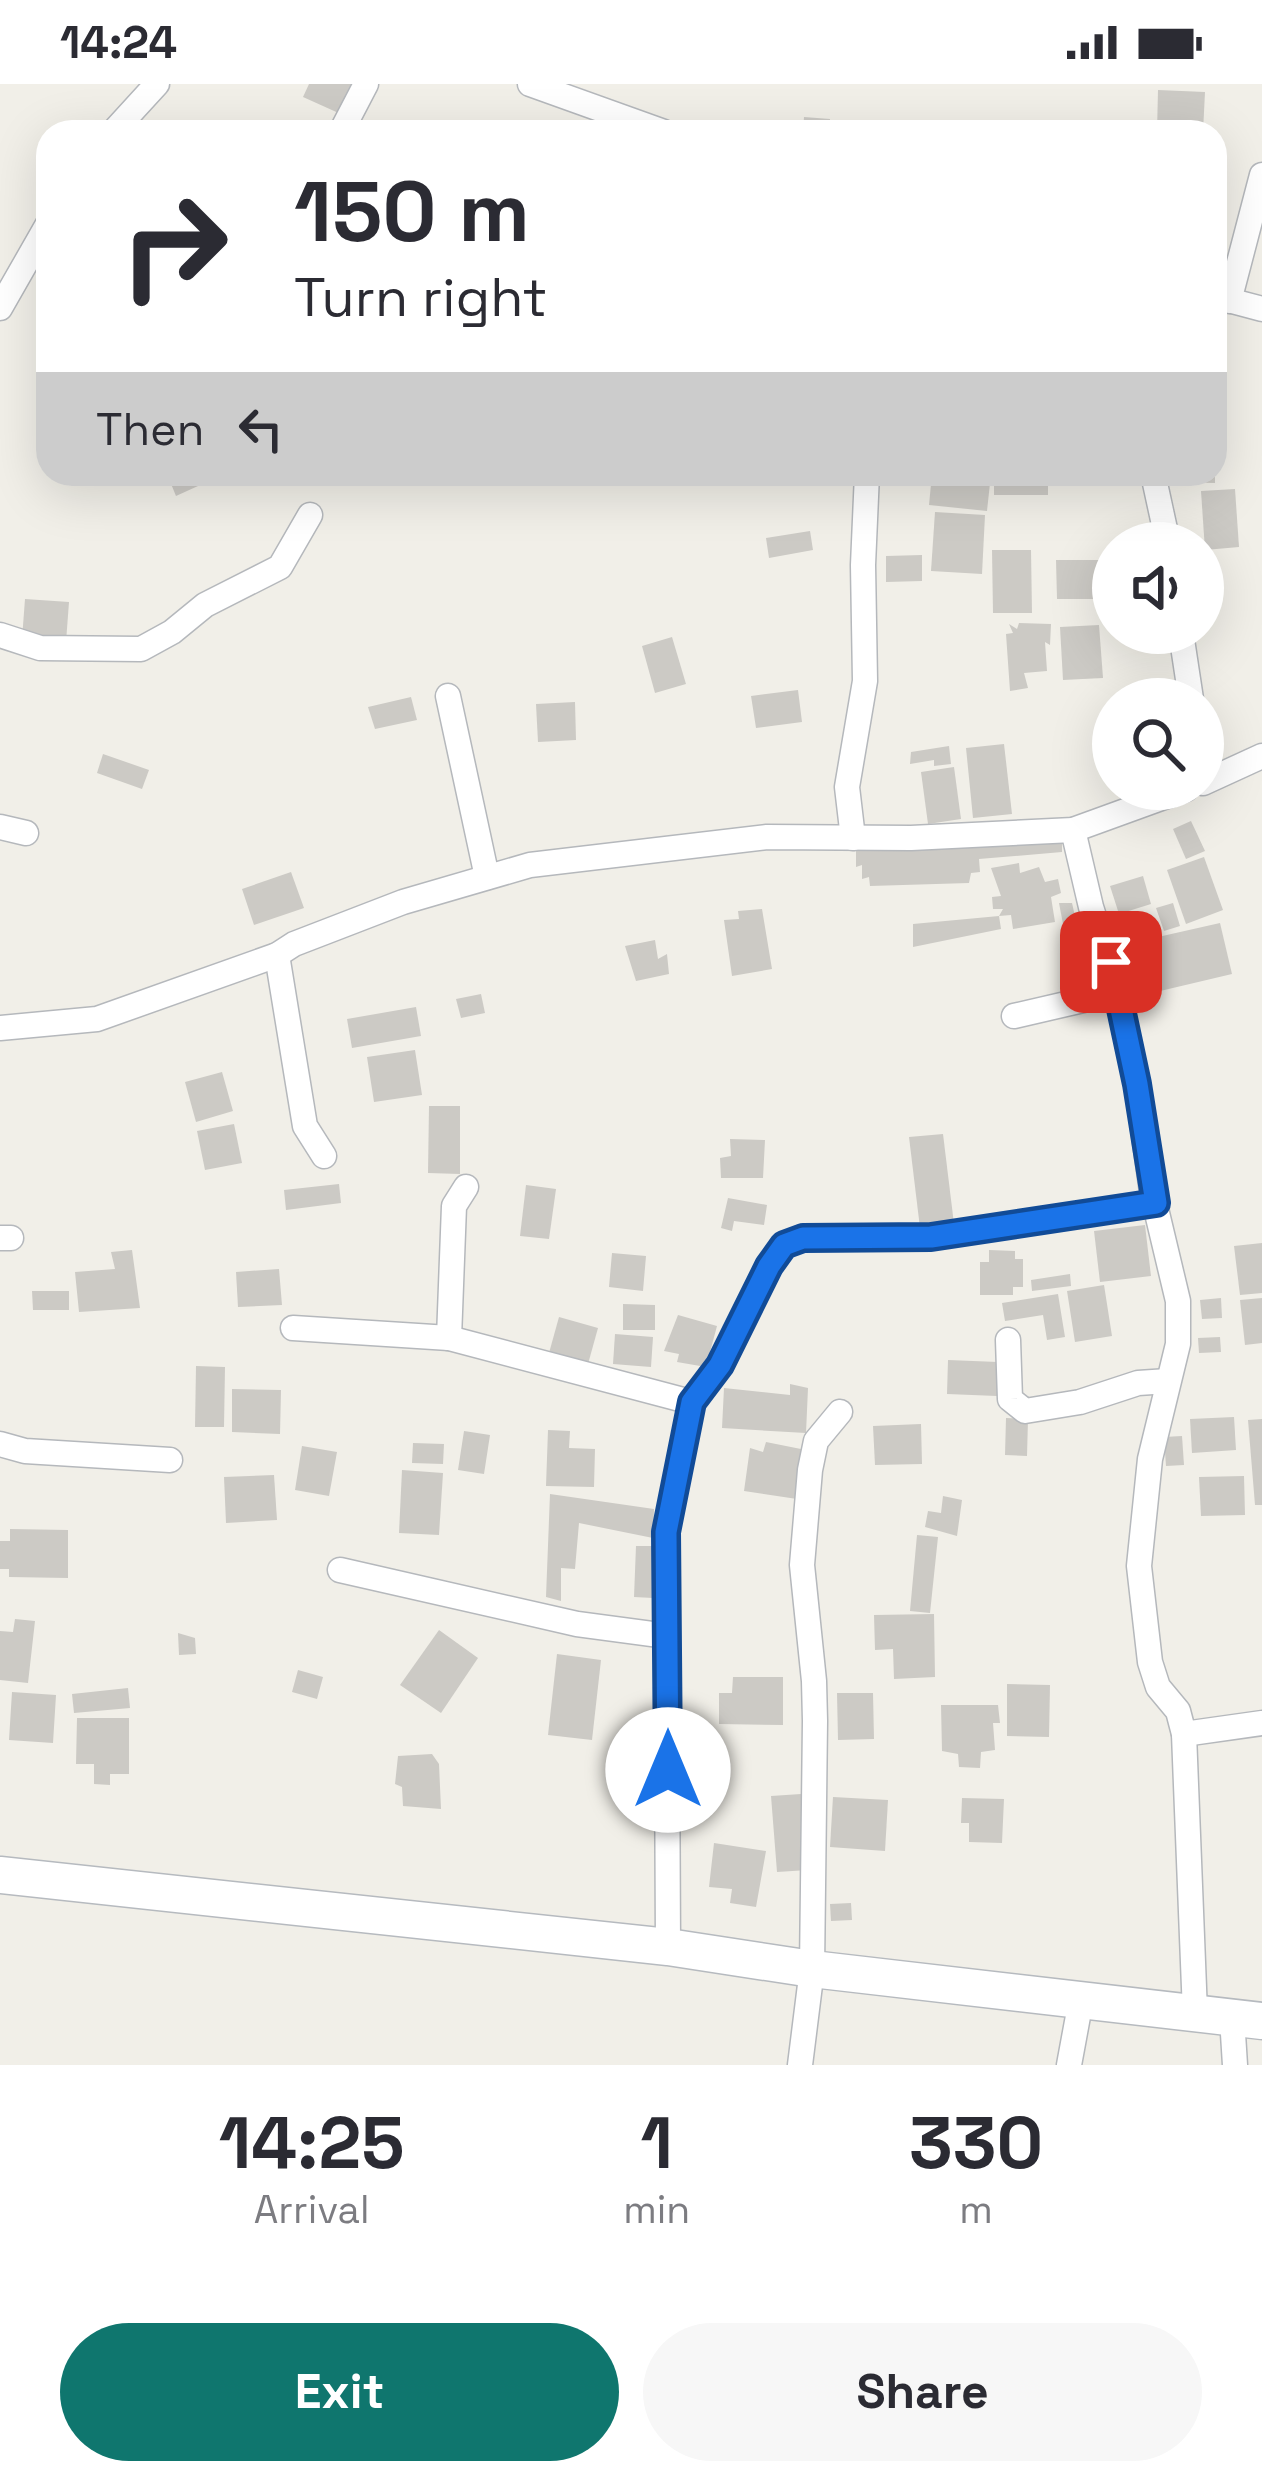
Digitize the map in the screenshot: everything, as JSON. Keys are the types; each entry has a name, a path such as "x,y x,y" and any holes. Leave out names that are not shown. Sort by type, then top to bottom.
{"street":[{"path":"124,120 157,84"},
{"path":"346,120 366,84"},
{"path":"530,84 630,120"},
{"path":"1227,283 1262,176"},
{"path":"0,306 36,244"},
{"path":"1227,299 1262,309"},
{"path":"853,838 848,787 866,682 866,486"},
{"path":"1156,486 1163,522"},
{"path":"0,635 40,648 140,649 172,632 206,604 280,567 310,515"},
{"path":"448,696 487,877"},
{"path":"1224,773 1262,756"},
{"path":"0,1028 97,1019 277,956 294,944 386,909 530,865 767,837 1073,830 1128,810"},
{"path":"0,827 26,833"},
{"path":"1073,830 1118,992 1178,1301 1178,1344 1150,1459 1139,1566 1141,1600 1158,1688 1178,1711 1184,1734 1235,2065"},
{"path":"277,956 305,1126 324,1156"},
{"path":"1014,1016 1118,992"},
{"path":"449,1339 454,1206 466,1187"},
{"path":"668,1947 666,1532 692,1402 720,1365 769,1266 784,1245 803,1238 931,1237 1156,1203"},
{"path":"293,1328 449,1339 692,1402"},
{"path":"1008,1340 1010,1400 1025,1411 1080,1402 1138,1383 1168,1381"},
{"path":"800,2065 812,1969 814,1681 802,1565 816,1441 840,1412"},
{"path":"0,1444 25,1451 170,1460"},
{"path":"340,1570 577,1624 667,1636"},
{"path":"1184,1734 1262,1723"},
{"path":"0,1875 668,1947 812,1969 1230,2017"},
{"path":"1069,2065 1081,2000"}],"building":[{"path":"309,84 356,84 343,115 303,97"},
{"path":"1158,90 1205,92 1204,120 1157,120"},
{"path":"172,486 198,486 176,496"},
{"path":"931,486 990,486 987,511 929,505"},
{"path":"994,486 1048,486 1048,495 994,495"},
{"path":"1235,489 1239,547 1224,548 1224,522 1203,522 1201,491"},
{"path":"935,512 985,515 982,574 931,571"},
{"path":"810,531 813,550 769,558 766,538"},
{"path":"992,550 1031,550 1032,613 993,613"},
{"path":"922,555 922,581 886,582 886,556"},
{"path":"1056,560 1092,560 1092,599 1057,599"},
{"path":"25,599 69,602 66,642 22,639"},
{"path":"1019,623 1051,624 1050,645 1045,642 1047,671 1024,673 1028,688 1010,691 1006,634 1013,633 1009,624 1017,629"},
{"path":"1092,625 1092,654 1101,654 1103,678 1063,680 1060,627"},
{"path":"672,637 686,684 655,693 642,646"},
{"path":"798,690 802,722 756,728 751,696"},
{"path":"411,697 417,720 375,729 368,707"},
{"path":"575,702 576,740 538,742 536,704"},
{"path":"1004,744 1012,814 973,818 966,748"},
{"path":"949,746 951,764 934,766 934,760 910,764 911,752"},
{"path":"103,754 149,770 142,789 97,773"},
{"path":"954,767 961,819 928,824 921,772"},
{"path":"1191,821 1205,851 1186,859 1173,829"},
{"path":"1062,835 1062,852 979,859 980,872 971,873 969,883 870,886 869,877 862,879 862,865 856,867 856,850"},
{"path":"1204,857 1223,910 1186,924 1167,870"},
{"path":"1019,863 1020,873 1039,867 1045,882 1058,879 1061,893 1051,897 1055,922 1013,929 1011,915 999,916 1003,909 993,909 992,897 1001,896 991,868"},
{"path":"291,872 304,908 254,925 242,889"},
{"path":"1143,876 1151,904 1119,914 1110,886"},
{"path":"1059,903 1072,903 1077,925 1063,924"},
{"path":"1173,903 1180,926 1164,931 1156,908"},
{"path":"762,909 772,969 732,976 724,920 739,919 738,911"},
{"path":"999,916 1001,929 913,947 913,924"},
{"path":"1220,923 1232,974 1139,996 1127,944"},
{"path":"655,940 658,959 667,954 669,974 636,981 625,946"},
{"path":"481,994 485,1013 461,1018 456,999"},
{"path":"416,1007 421,1036 352,1048 347,1019"},
{"path":"415,1050 422,1095 374,1102 367,1057"},
{"path":"222,1072 233,1111 196,1122 185,1082"},
{"path":"429,1106 460,1106 460,1174 428,1173"},
{"path":"234,1124 242,1163 205,1170 197,1131"},
{"path":"943,1134 954,1224 920,1228 909,1137"},
{"path":"730,1139 765,1140 763,1178 721,1178 720,1158 731,1156"},
{"path":"339,1184 341,1203 286,1210 284,1190"},
{"path":"526,1185 556,1189 549,1239 520,1236"},
{"path":"728,1198 767,1205 764,1225 734,1221 732,1231 721,1228"},
{"path":"1145,1225 1151,1276 1100,1282 1094,1231"},
{"path":"1262,1243 1262,1293 1240,1295 1234,1246"},
{"path":"132,1250 140,1308 79,1312 75,1272 115,1269 111,1252"},
{"path":"989,1250 1015,1251 1015,1259 1023,1259 1023,1287 1013,1287 1013,1295 980,1295 980,1262 989,1262"},
{"path":"612,1253 646,1256 643,1291 609,1287"},
{"path":"279,1269 282,1305 238,1307 236,1272"},
{"path":"1070,1274 1071,1286 1032,1291 1031,1280"},
{"path":"1104,1285 1112,1336 1075,1342 1067,1291"},
{"path":"32,1291 69,1291 69,1310 33,1310"},
{"path":"1058,1294 1065,1337 1047,1340 1043,1315 1005,1321 1002,1303"},
{"path":"1221,1298 1222,1318 1202,1319 1200,1300"},
{"path":"1262,1298 1262,1343 1245,1345 1240,1300"},
{"path":"623,1304 655,1305 655,1330 623,1330"},
{"path":"678,1315 717,1326 706,1367 677,1362 679,1354 664,1351"},
{"path":"559,1317 598,1328 588,1364 549,1353"},
{"path":"615,1334 653,1337 651,1367 613,1364"},
{"path":"1220,1337 1221,1352 1199,1353 1198,1338"},
{"path":"948,1360 998,1362 997,1396 947,1394"},
{"path":"196,1366 225,1367 224,1427 195,1427"},
{"path":"790,1384 808,1388 806,1433 722,1428 724,1388 790,1395"},
{"path":"232,1389 281,1390 280,1434 232,1432"},
{"path":"1234,1417 1236,1450 1192,1453 1190,1419"},
{"path":"1006,1418 1028,1419 1027,1456 1005,1455"},
{"path":"1262,1419 1262,1505 1255,1505 1248,1420"},
{"path":"921,1424 922,1464 875,1465 873,1426"},
{"path":"548,1430 570,1431 569,1448 595,1449 594,1487 546,1486"},
{"path":"464,1431 490,1435 484,1474 458,1470"},
{"path":"1182,1436 1184,1465 1166,1466 1164,1437"},
{"path":"766,1442 801,1449 797,1499 744,1491 750,1448 763,1452"},
{"path":"413,1443 444,1444 443,1464 412,1463"},
{"path":"302,1446 337,1452 329,1496 295,1490"},
{"path":"402,1470 443,1473 439,1535 399,1533"},
{"path":"274,1475 277,1520 226,1523 224,1477"},
{"path":"1244,1476 1245,1515 1201,1516 1199,1477"},
{"path":"550,1494 654,1509 653,1538 579,1523 575,1569 561,1568 561,1601 546,1597"},
{"path":"943,1496 962,1500 957,1536 925,1527 928,1511 941,1513"},
{"path":"10,1529 68,1530 68,1578 9,1577 9,1569 0,1569 0,1541 10,1541"},
{"path":"917,1535 938,1537 930,1613 910,1611"},
{"path":"636,1546 655,1546 653,1598 634,1597"},
{"path":"934,1614 935,1677 894,1679 893,1649 875,1650 874,1615"},
{"path":"15,1619 35,1621 28,1683 0,1680 0,1631 13,1632"},
{"path":"439,1630 478,1658 441,1713 400,1685"},
{"path":"178,1633 195,1638 196,1654 179,1655"},
{"path":"557,1654 601,1660 592,1740 548,1735"},
{"path":"298,1670 323,1677 317,1699 292,1692"},
{"path":"733,1677 783,1677 783,1725 719,1724 719,1693 732,1693"},
{"path":"1007,1684 1050,1685 1049,1737 1007,1736"},
{"path":"128,1688 130,1708 74,1713 72,1694"},
{"path":"12,1692 56,1695 53,1743 9,1740"},
{"path":"837,1693 873,1693 874,1739 838,1740"},
{"path":"941,1705 998,1705 1000,1723 993,1723 995,1750 981,1752 980,1768 959,1767 958,1754 942,1751"},
{"path":"77,1718 129,1718 129,1774 110,1774 110,1785 94,1784 94,1764 76,1764"},
{"path":"432,1754 439,1764 441,1809 403,1806 402,1787 395,1784 398,1756"},
{"path":"801,1794 808,1870 777,1872 771,1796"},
{"path":"833,1797 888,1800 885,1851 830,1847"},
{"path":"962,1798 1004,1799 1002,1843 969,1842 969,1823 961,1823"},
{"path":"714,1843 766,1851 756,1907 730,1903 732,1889 709,1887"},
{"path":"851,1903 852,1920 831,1921 830,1904"}],"route":[{"path":"668,1770 666,1532 692,1402 720,1365 784,1245 803,1238 931,1237 1156,1203 1111,962"}]}
